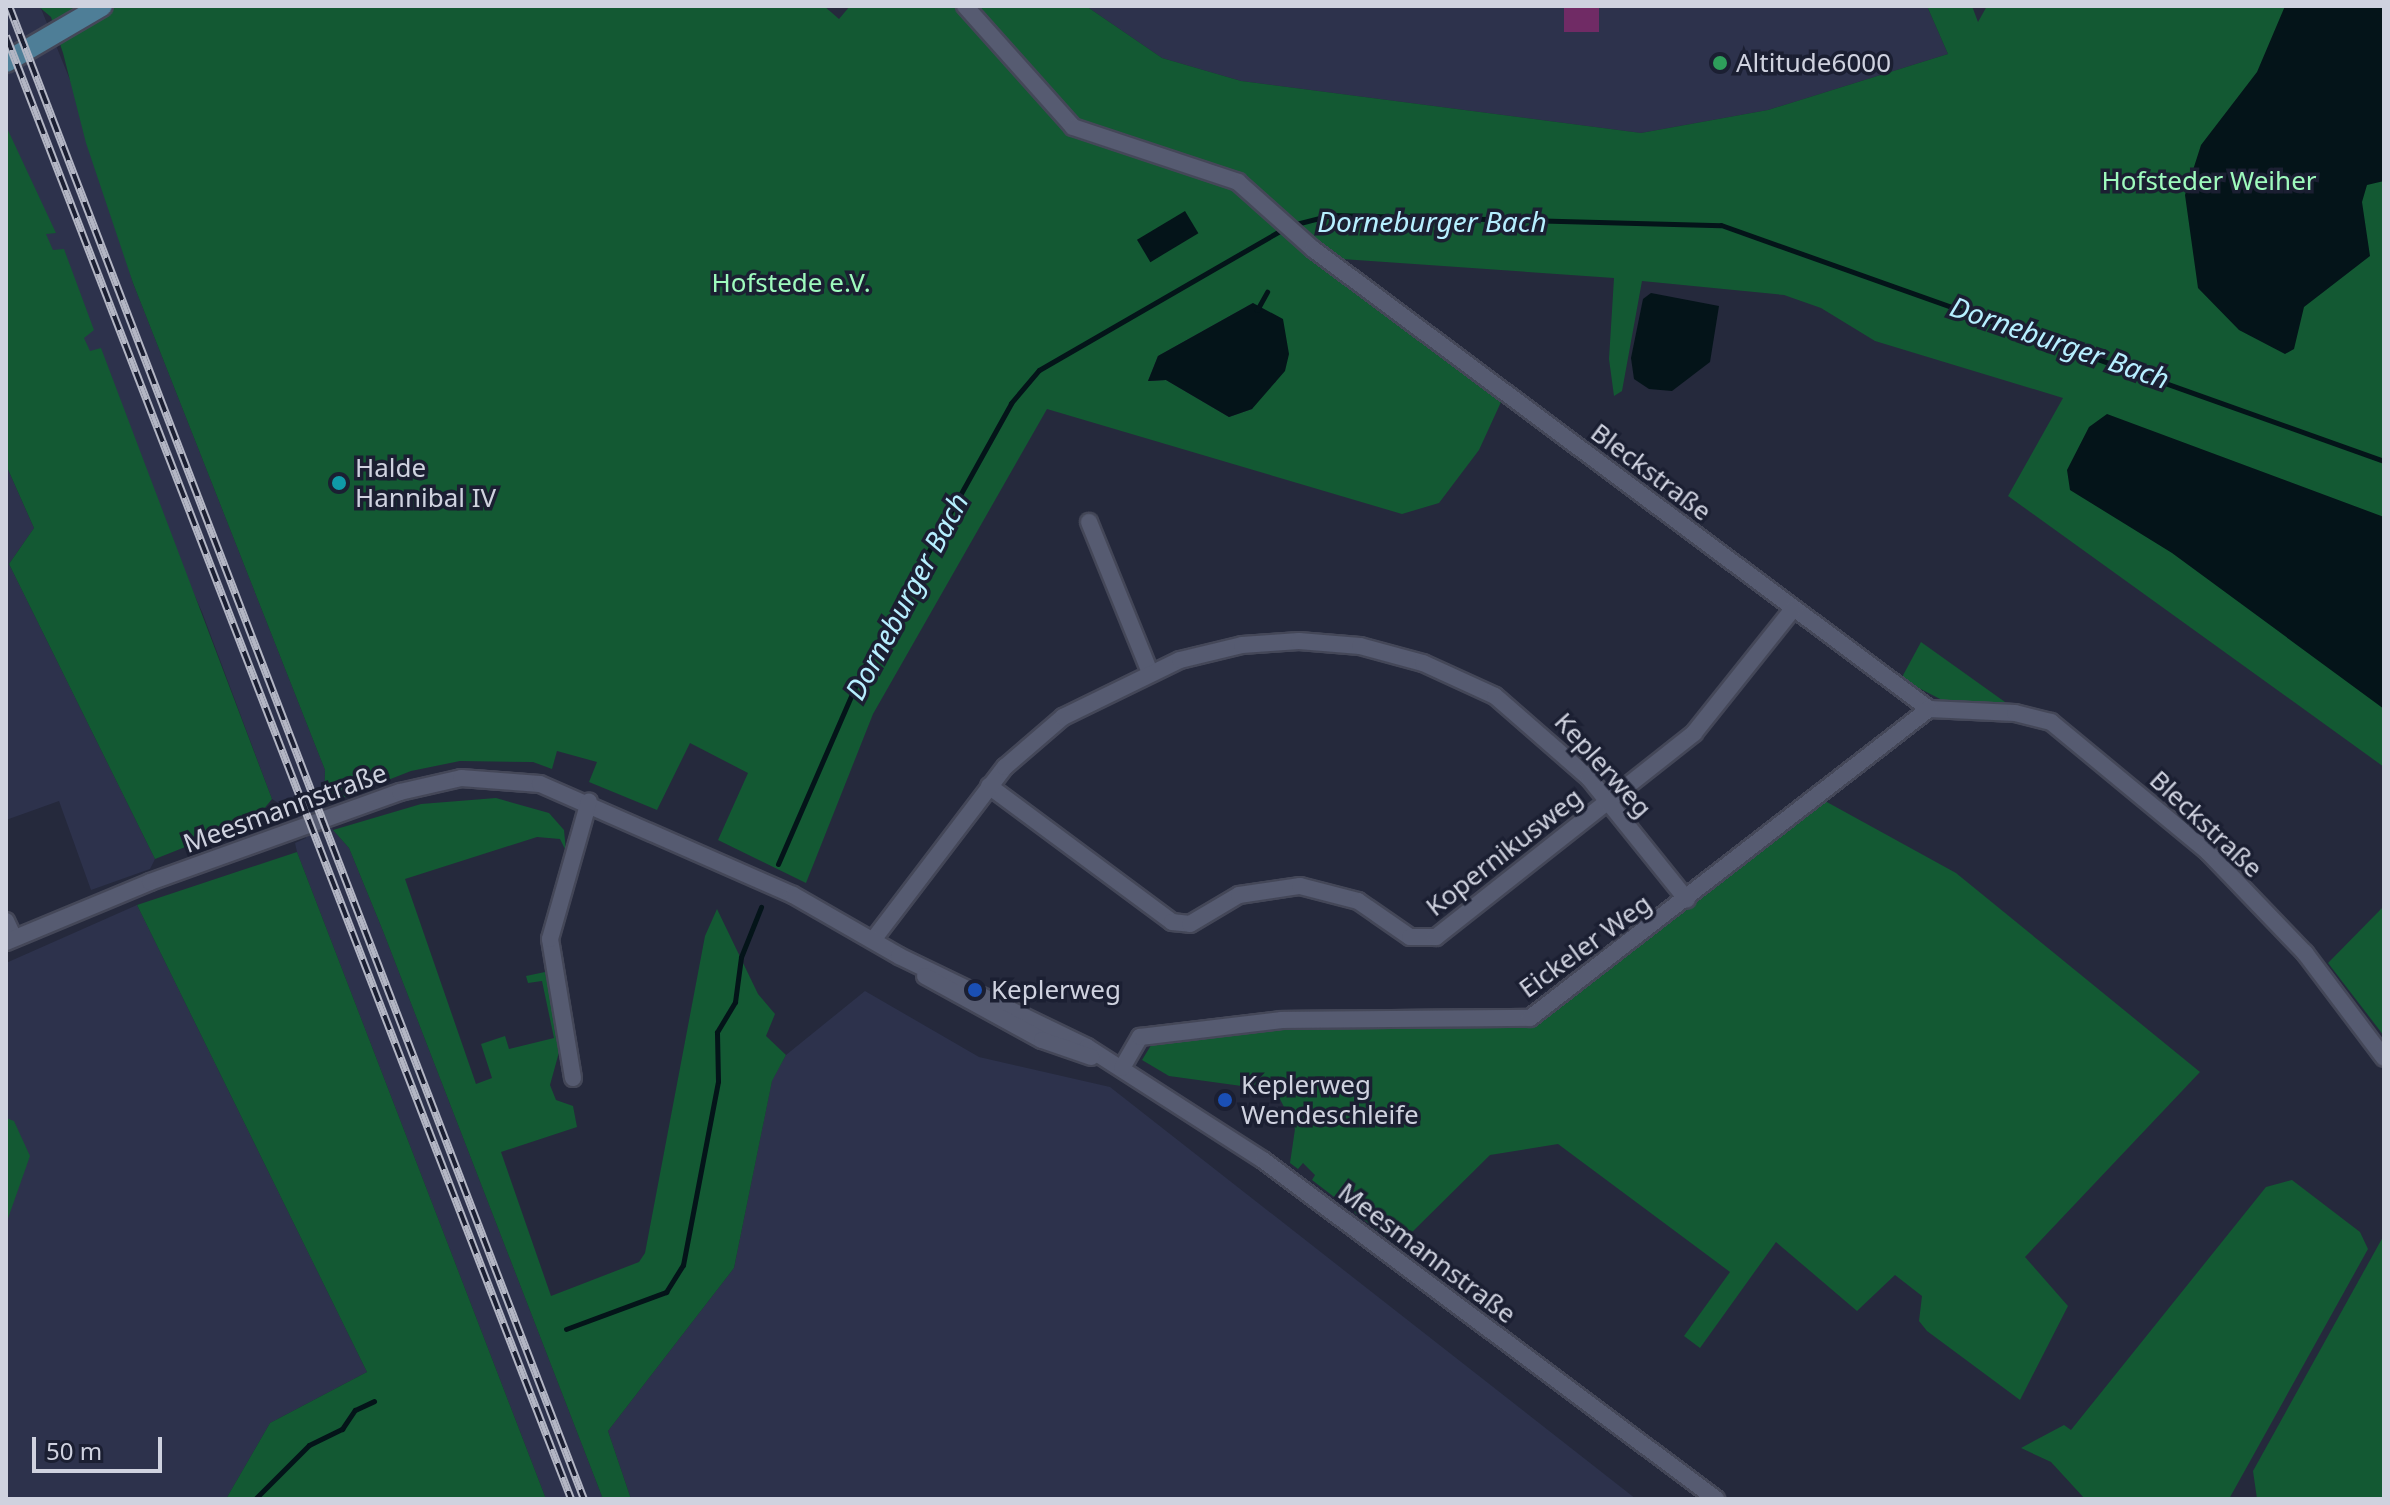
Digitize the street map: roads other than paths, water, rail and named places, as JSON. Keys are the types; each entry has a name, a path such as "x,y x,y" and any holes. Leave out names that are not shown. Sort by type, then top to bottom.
{"street":[{"path":"6,62 102,6"},
{"name":"Bleckstraße","path":"965,6 1073,127 1238,182 1313,249 1929,709 2015,713 2051,722 2208,852 2311,960 2384,1058"},
{"path":"1089,522 1149,670"},
{"name":"Kopernikusweg","path":"989,786 1172,922 1190,924 1239,895 1300,886 1358,901 1410,937 1436,937 1714,714 1793,609"},
{"name":"Keplerweg","path":"873,940 989,786 1063,717 1149,670 1242,645 1299,641 1360,646 1423,663 1519,713 1607,801 1687,900"},
{"name":"Eickeler Weg","path":"1122,1068 1140,1037 1282,1020 1530,1018 1687,900 1929,709"},
{"name":"Meesmannstraße","path":"10,940 150,882 430,783 517,780 589,801 793,895 899,956 1122,1068 1263,1160 1716,1499"},
{"path":"573,1078 550,939 589,801"},
{"path":"6,921 10,940"}],"waterway":[{"name":"Dorneburger Bach","path":"1292,225 1331,215 1721,225 2384,461"},
{"name":"Dorneburger Bach","path":"778,864 861,673 1011,403 1039,370 1283,229"},
{"path":"1257,310 1267,292"},
{"name":"Dorneburger Bach","path":"566,1329 666,1292 683,1265 718,1081 717,1032 735,1002 741,957 761,907"},
{"name":"Dorneburger Bach","path":"255,1499 309,1445 342,1429 355,1410 374,1401"}],"railway":[{"path":"9,6 584,1499"},
{"path":"6,36 571,1499"}],"place":[{"name":"Altitude6000","path":"1720,63"},
{"name":"Halde Hannibal IV","path":"339,483"},
{"name":"Keplerweg","path":"975,990"},
{"name":"Keplerweg Wendeschleife","path":"1225,1100"}],"park label":[{"name":"Hofsteder Weiher","path":"2209,181"},
{"name":"Hofstede e.V.","path":"791,283"}]}
